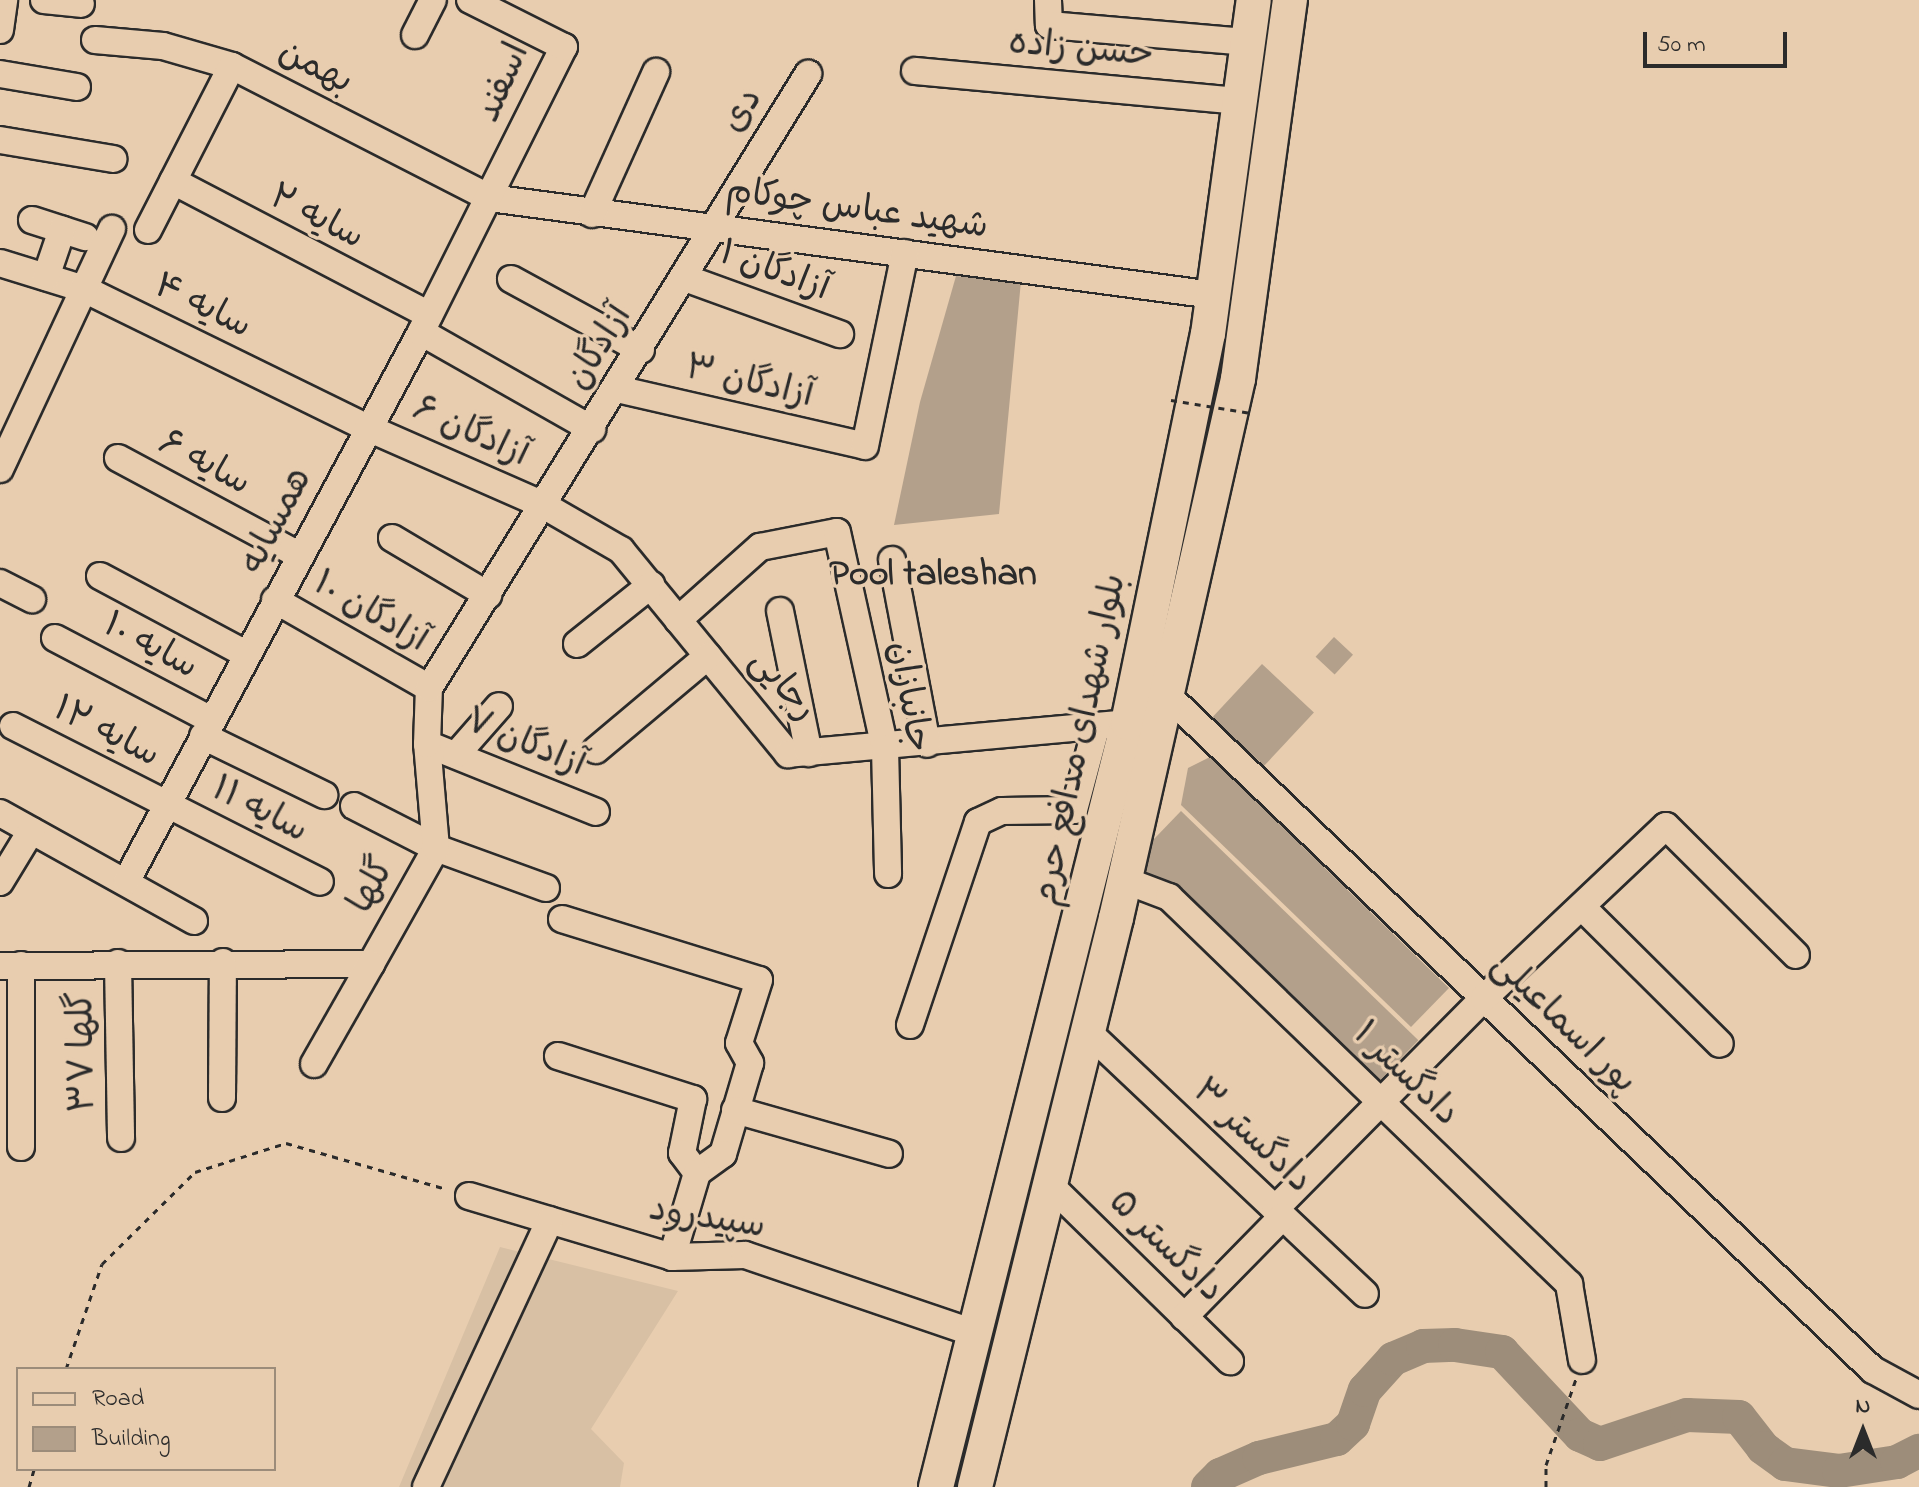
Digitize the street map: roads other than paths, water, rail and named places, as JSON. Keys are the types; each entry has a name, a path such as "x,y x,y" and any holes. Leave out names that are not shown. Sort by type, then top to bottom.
{"main road":[{"name":"بلوار شهدای مدافع حرم","path":"975,1487 1088,1032 1112,726 1213,295 1254,0"},
{"name":"بلوار شهدای مدافع حرم","path":"936,1487 977,1334 1094,941 1124,880 1238,379 1290,0"}],"street":[{"path":"0,30 4,0"},
{"path":"44,0 81,4"},
{"path":"415,35 433,0"},
{"name":"اسفند","path":"470,0 564,47 490,198"},
{"path":"1048,0 1049,25 1248,42"},
{"name":"بهمن","path":"95,40 163,46 232,66 490,198"},
{"path":"148,230 232,66"},
{"name":"حسن زاده","path":"915,71 1241,101"},
{"path":"592,214 656,72"},
{"path":"0,74 77,87"},
{"name":"دی","path":"713,227 808,74"},
{"path":"0,140 113,159"},
{"name":"سایه ۲","path":"173,181 425,323 592,429"},
{"name":"شهید عباس چوکام","path":"490,198 1213,295"},
{"name":"همسایه","path":"127,880 490,198"},
{"path":"32,220 74,234 46,277"},
{"name":"آزادگان","path":"543,505 641,350 713,227"},
{"path":"0,469 112,229"},
{"name":"آزادگان ۳","path":"617,389 865,446 905,253"},
{"name":"سایه ۴","path":"0,263 84,289 368,428"},
{"name":"آزادگان ۱","path":"685,278 840,334"},
{"path":"511,279 641,350"},
{"name":"آزادگان ۶","path":"368,428 543,505"},
{"name":"سایه ۶","path":"118,458 299,555"},
{"path":"429,688 543,505"},
{"name":"رجایی","path":"543,505 621,550 788,754 1112,726"},
{"name":"جانبازان","path":"678,620 760,547 837,532 885,748 888,874"},
{"path":"392,538 488,595"},
{"path":"892,560 927,744"},
{"path":"100,576 246,654"},
{"path":"0,583 32,599"},
{"path":"577,644 651,585"},
{"name":"آزادگان ۱۰","path":"275,600 429,688"},
{"path":"780,611 809,753"},
{"name":"سایه ۱۰","path":"55,638 324,795"},
{"path":"596,750 708,656"},
{"name":"گلها","path":"11,966 223,962 371,964 436,848 427,744 429,688"},
{"name":"پور اسماعیلی","path":"1166,694 1873,1370 1919,1395"},
{"path":"456,755 499,706"},
{"name":"سایه ۱۲","path":"13,726 166,805"},
{"path":"910,1025 978,822 1002,811 1074,810 1112,726"},
{"name":"آزادگان ۷","path":"427,744 596,812"},
{"name":"سایه ۱۱","path":"166,805 320,882"},
{"path":"354,806 436,848 546,888"},
{"path":"0,813 127,880 194,921"},
{"path":"1184,1317 1380,1101 1666,826 1796,955"},
{"path":"0,882 31,831"},
{"name":"دادگستر ۱","path":"1124,880 1169,897 1569,1284 1582,1360"},
{"path":"1582,907 1720,1044"},
{"path":"562,919 759,980 739,1043 750,1063 723,1154 697,1173 672,1257"},
{"path":"222,1098 223,962"},
{"name":"گلها ۳۷","path":"118,963 121,1138"},
{"path":"314,1064 371,964"},
{"path":"11,966 21,1147"},
{"name":"دادگستر ۳","path":"1088,1032 1365,1294"},
{"path":"558,1056 693,1099 682,1153 697,1173"},
{"path":"735,1110 889,1154"},
{"name":"دادگستر ۵","path":"1050,1185 1230,1361"},
{"name":"سپیدرود","path":"469,1196 672,1257 745,1255 977,1334"},
{"path":"426,1487 550,1220"}],"waterway":[{"path":"1208,1487 1220,1475 1259,1458 1337,1439 1353,1424 1365,1390 1393,1359 1423,1346 1455,1345 1502,1352 1580,1435 1600,1444 1687,1415 1739,1417 1763,1448 1785,1464 1839,1471 1897,1462 1919,1451"}],"district":[{"name":"Pool taleshan","path":"933,576"}]}
